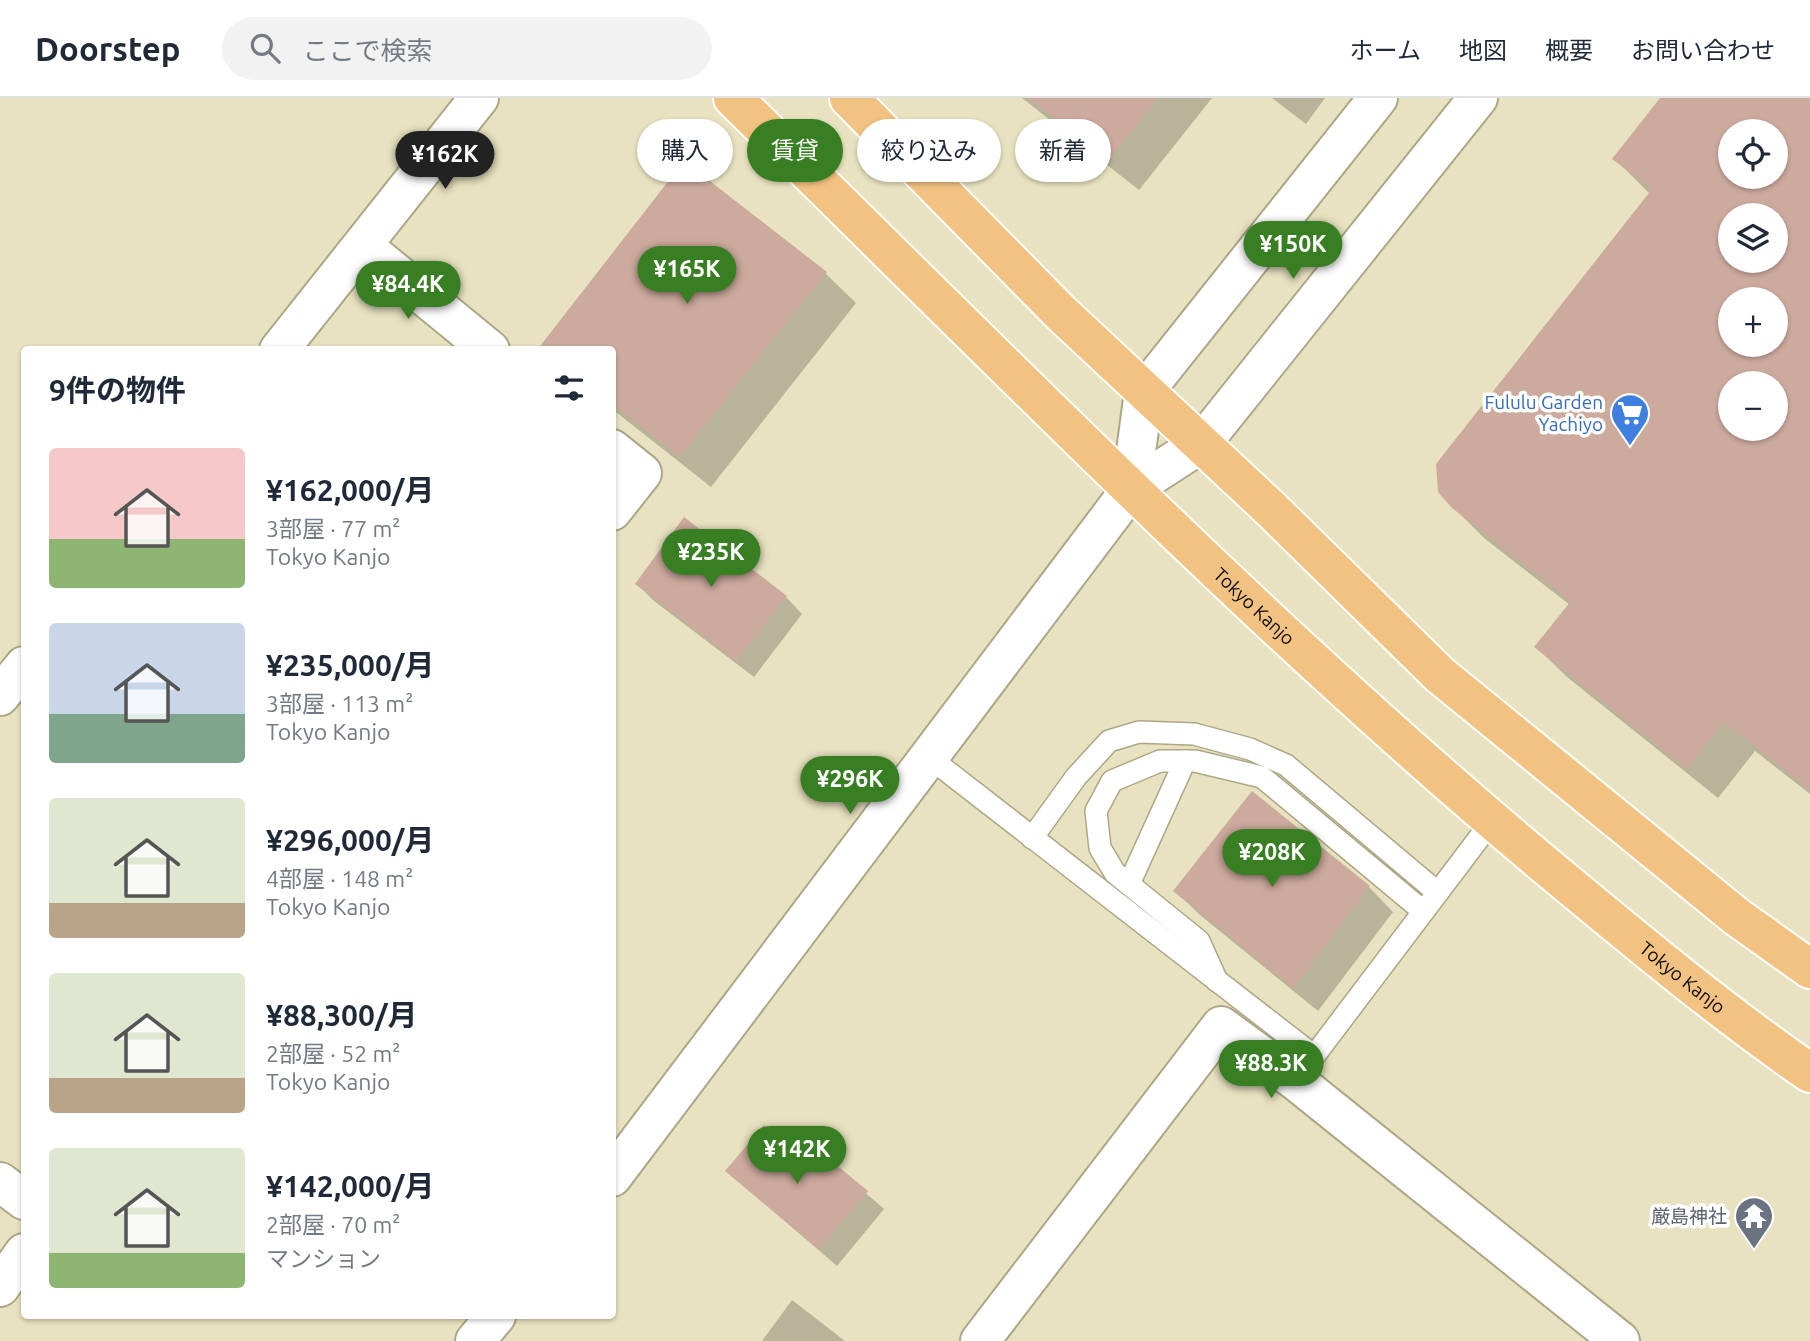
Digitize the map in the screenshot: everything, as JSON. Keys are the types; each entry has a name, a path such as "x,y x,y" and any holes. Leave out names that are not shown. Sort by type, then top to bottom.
{"highway":[{"name":"Tokyo Kanjo","path":"733,98 1131,489 1318,668 1492,821 1641,944 1810,1073"},
{"path":"849,98 1061,313 1202,443 1440,675 1737,917 1810,969"}],"street":[{"path":"282,346 479,98"},
{"path":"1131,489 1144,392 1378,98"},
{"path":"616,1172 1131,489 1202,443 1478,98"},
{"path":"363,246 485,346"},
{"path":"616,452 642,473 616,506"},
{"path":"0,696 21,670"},
{"path":"980,1341 1221,1026 1305,1068 1620,1341"},
{"path":"0,1182 21,1198"},
{"path":"0,1287 21,1257"},
{"path":"475,1341 493,1319"}],"lane":[{"path":"1032,838 1076,777 1108,741 1139,732 1194,734 1250,749 1286,765 1437,892"},
{"path":"930,758 1217,981 1305,1068 1492,821"},
{"path":"1217,981 1199,941 1115,873 1100,848 1096,811 1112,781 1160,761 1185,761 1262,777 1423,911"},
{"path":"1129,884 1185,761"}],"building":[{"path":"1028,98 1158,98 1111,157 1111,119 1055,119"},
{"name":"Fululu Garden Yachiyo","path":"1660,98 1810,98 1810,790 1724,722 1687,769 1534,647 1571,601 1452,508 1438,492 1436,464 1652,189 1612,159"},
{"path":"668,182 711,182 827,272 680,457 616,407 616,346 540,346"},
{"path":"684,517 787,596 736,661 635,584"},
{"path":"1252,791 1370,886 1293,988 1173,891"},
{"path":"764,1125 812,1166 823,1154 868,1191 819,1250 725,1171"}],"place":[{"name":"Fululu Garden Yachiyo","path":"1630,447"},
{"name":"厳島神社","path":"1754,1250"}]}
